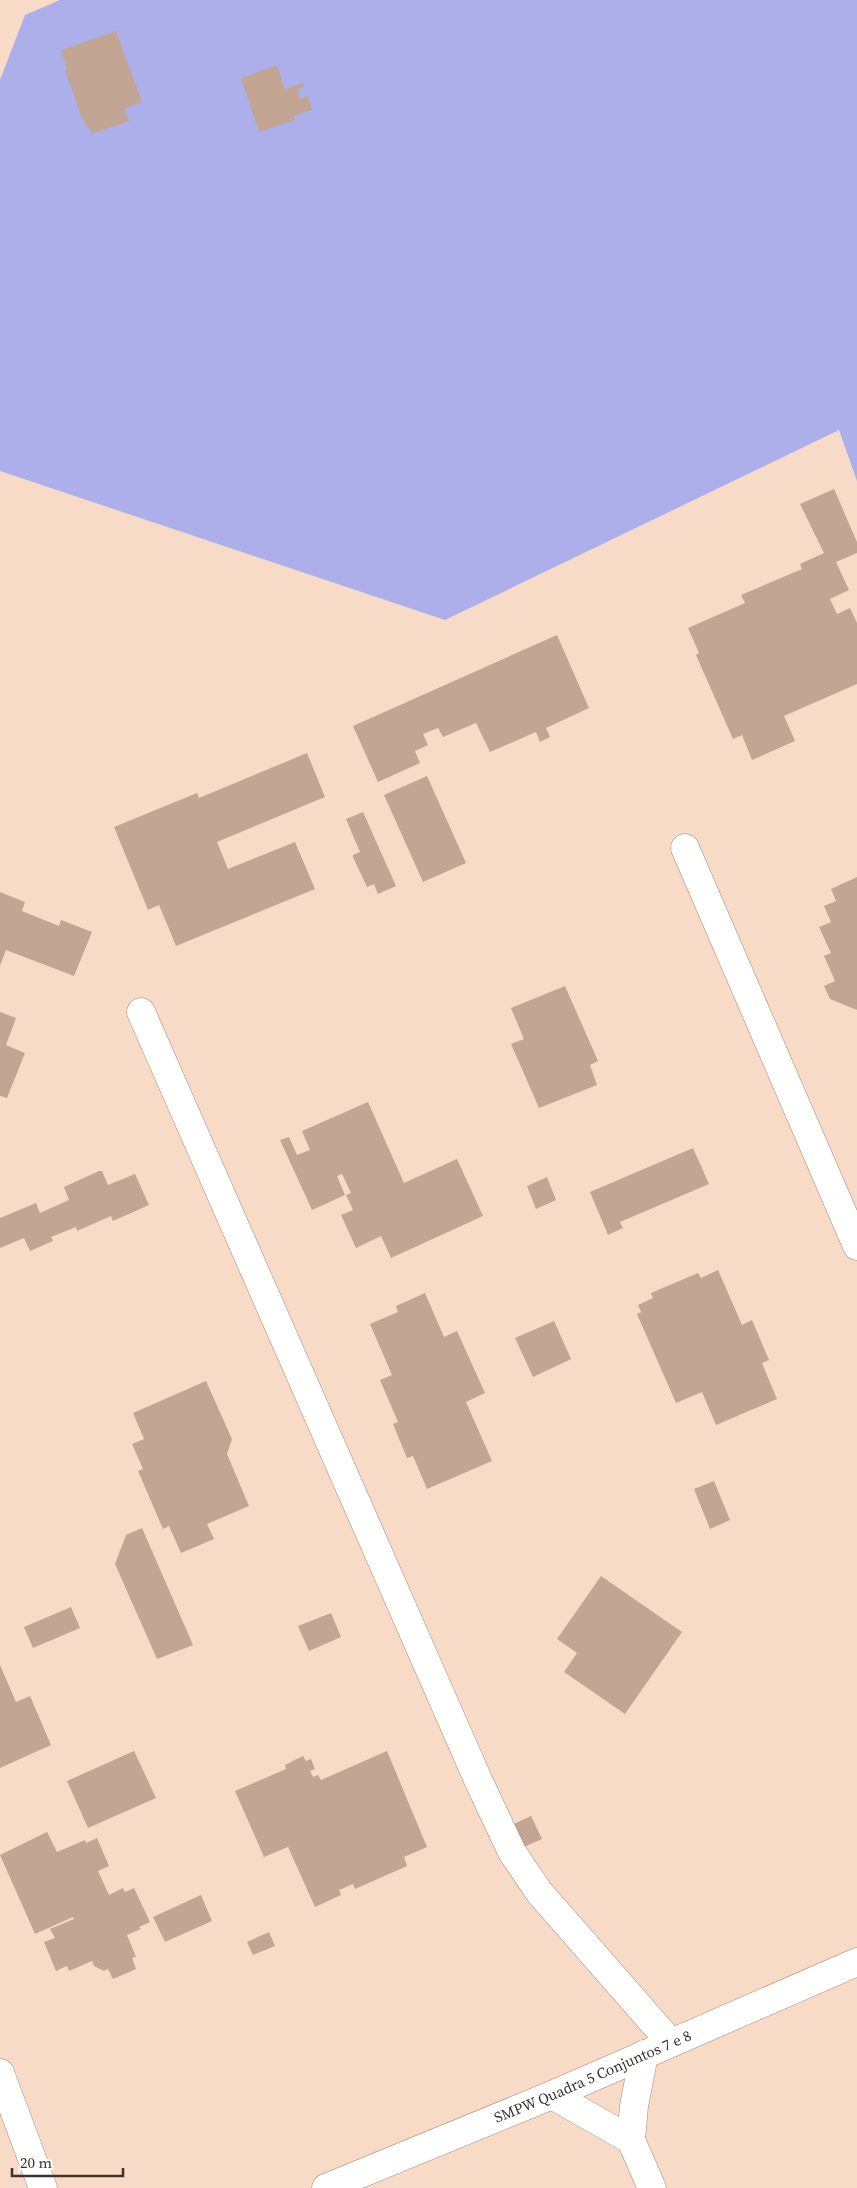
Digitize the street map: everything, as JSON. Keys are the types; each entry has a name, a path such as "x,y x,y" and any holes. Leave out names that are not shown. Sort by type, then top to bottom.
{"street":[{"path":"685,848 857,1246"},
{"path":"141,1012 479,1782 512,1852 539,1892 671,2043"},
{"name":"SMPW Quadra 5 Conjuntos 7 e 8","path":"326,2188 552,2095 857,1962"},
{"path":"644,2054 634,2106 631,2140 652,2188"},
{"path":"0,2073 43,2188"},
{"path":"552,2095 631,2140"}],"shaded area":[{"path":"60,0 857,0 857,481 839,430 445,620 0,471 0,80 25,15"}],"building":[{"path":"116,31 142,102 124,109 129,121 92,134 89,127 87,128 85,121 83,121 65,70 67,69 61,50"},
{"path":"277,65 285,89 303,83 304,87 297,90 300,99 308,96 312,110 294,116 295,120 259,132 241,78"},
{"path":"834,489 857,542 857,553 836,562 849,590 830,599 837,614 850,608 857,623 857,684 784,716 795,741 752,760 742,735 733,739 696,655 699,653 688,628 745,603 741,595 802,569 800,564 824,553 800,504"},
{"path":"557,635 589,708 546,728 550,737 540,742 536,732 490,752 476,723 443,737 438,728 423,734 428,745 415,751 420,763 378,782 353,726"},
{"path":"307,753 325,797 217,842 228,869 295,842 315,889 176,946 159,905 148,910 114,827 197,793 199,798"},
{"path":"427,776 466,863 423,882 384,795"},
{"path":"363,812 396,886 378,894 374,884 367,887 353,857 353,855 360,852 346,819"},
{"path":"857,877 857,1010 830,999 824,986 835,981 824,956 831,953 819,927 831,922 824,906 836,901 831,889"},
{"path":"0,892 25,902 22,911 59,926 61,920 92,932 74,976 6,950 0,966"},
{"path":"565,986 598,1061 590,1065 597,1085 539,1108 511,1044 524,1039 511,1008"},
{"path":"0,1012 16,1018 6,1045 25,1053 7,1098 0,1096"},
{"path":"368,1102 404,1183 457,1159 483,1216 391,1258 381,1236 356,1248 341,1215 353,1210 346,1195 351,1193 342,1174 337,1176 345,1195 312,1210 280,1140 289,1137 297,1155 310,1150 302,1131"},
{"path":"693,1148 709,1184 620,1222 623,1228 608,1235 590,1192"},
{"path":"102,1171 108,1185 135,1174 149,1205 113,1221 111,1216 77,1231 76,1227 51,1237 53,1241 30,1251 24,1238 0,1248 0,1218 36,1203 40,1213 69,1200 64,1187"},
{"path":"547,1177 556,1200 536,1209 527,1186"},
{"path":"718,1270 742,1325 752,1320 769,1360 762,1363 777,1399 716,1425 702,1392 676,1403 637,1314 641,1312 638,1305 653,1298 651,1293 698,1273 701,1278"},
{"path":"425,1293 444,1337 457,1331 485,1393 466,1402 492,1461 427,1489 413,1456 407,1458 393,1424 398,1422 380,1380 392,1375 370,1324 398,1312 396,1306"},
{"path":"554,1321 571,1359 533,1377 515,1338"},
{"path":"206,1381 232,1439 227,1454 249,1506 207,1524 214,1539 181,1553 169,1526 163,1529 138,1471 143,1469 132,1444 144,1439 133,1413"},
{"path":"714,1481 730,1520 710,1529 694,1489"},
{"path":"142,1528 193,1645 157,1659 115,1564 126,1535"},
{"path":"601,1576 682,1632 625,1714 564,1672 577,1653 557,1639"},
{"path":"71,1607 80,1628 33,1648 24,1627"},
{"path":"331,1613 341,1637 309,1651 298,1626"},
{"path":"0,1665 16,1702 30,1696 51,1745 0,1768"},
{"path":"134,1751 156,1798 88,1828 67,1781"},
{"path":"387,1751 427,1847 404,1857 407,1866 355,1889 353,1884 339,1890 341,1895 315,1907 288,1847 264,1857 235,1791 286,1769 285,1765 303,1756 306,1761 311,1759 315,1769 310,1771 313,1777 318,1775 321,1780"},
{"path":"531,1816 542,1839 515,1851 514,1824"},
{"path":"47,1832 57,1852 85,1840 86,1843 97,1838 109,1866 98,1871 109,1895 123,1888 125,1892 134,1888 150,1922 139,1927 141,1929 127,1935 136,1957 132,1958 136,1969 113,1979 108,1969 104,1971 94,1966 92,1961 69,1971 67,1966 56,1971 44,1942 55,1938 50,1929 74,1919 73,1917 35,1934 0,1855"},
{"path":"201,1895 212,1921 165,1942 153,1917"},
{"path":"269,1932 275,1946 253,1955 247,1942"}]}
